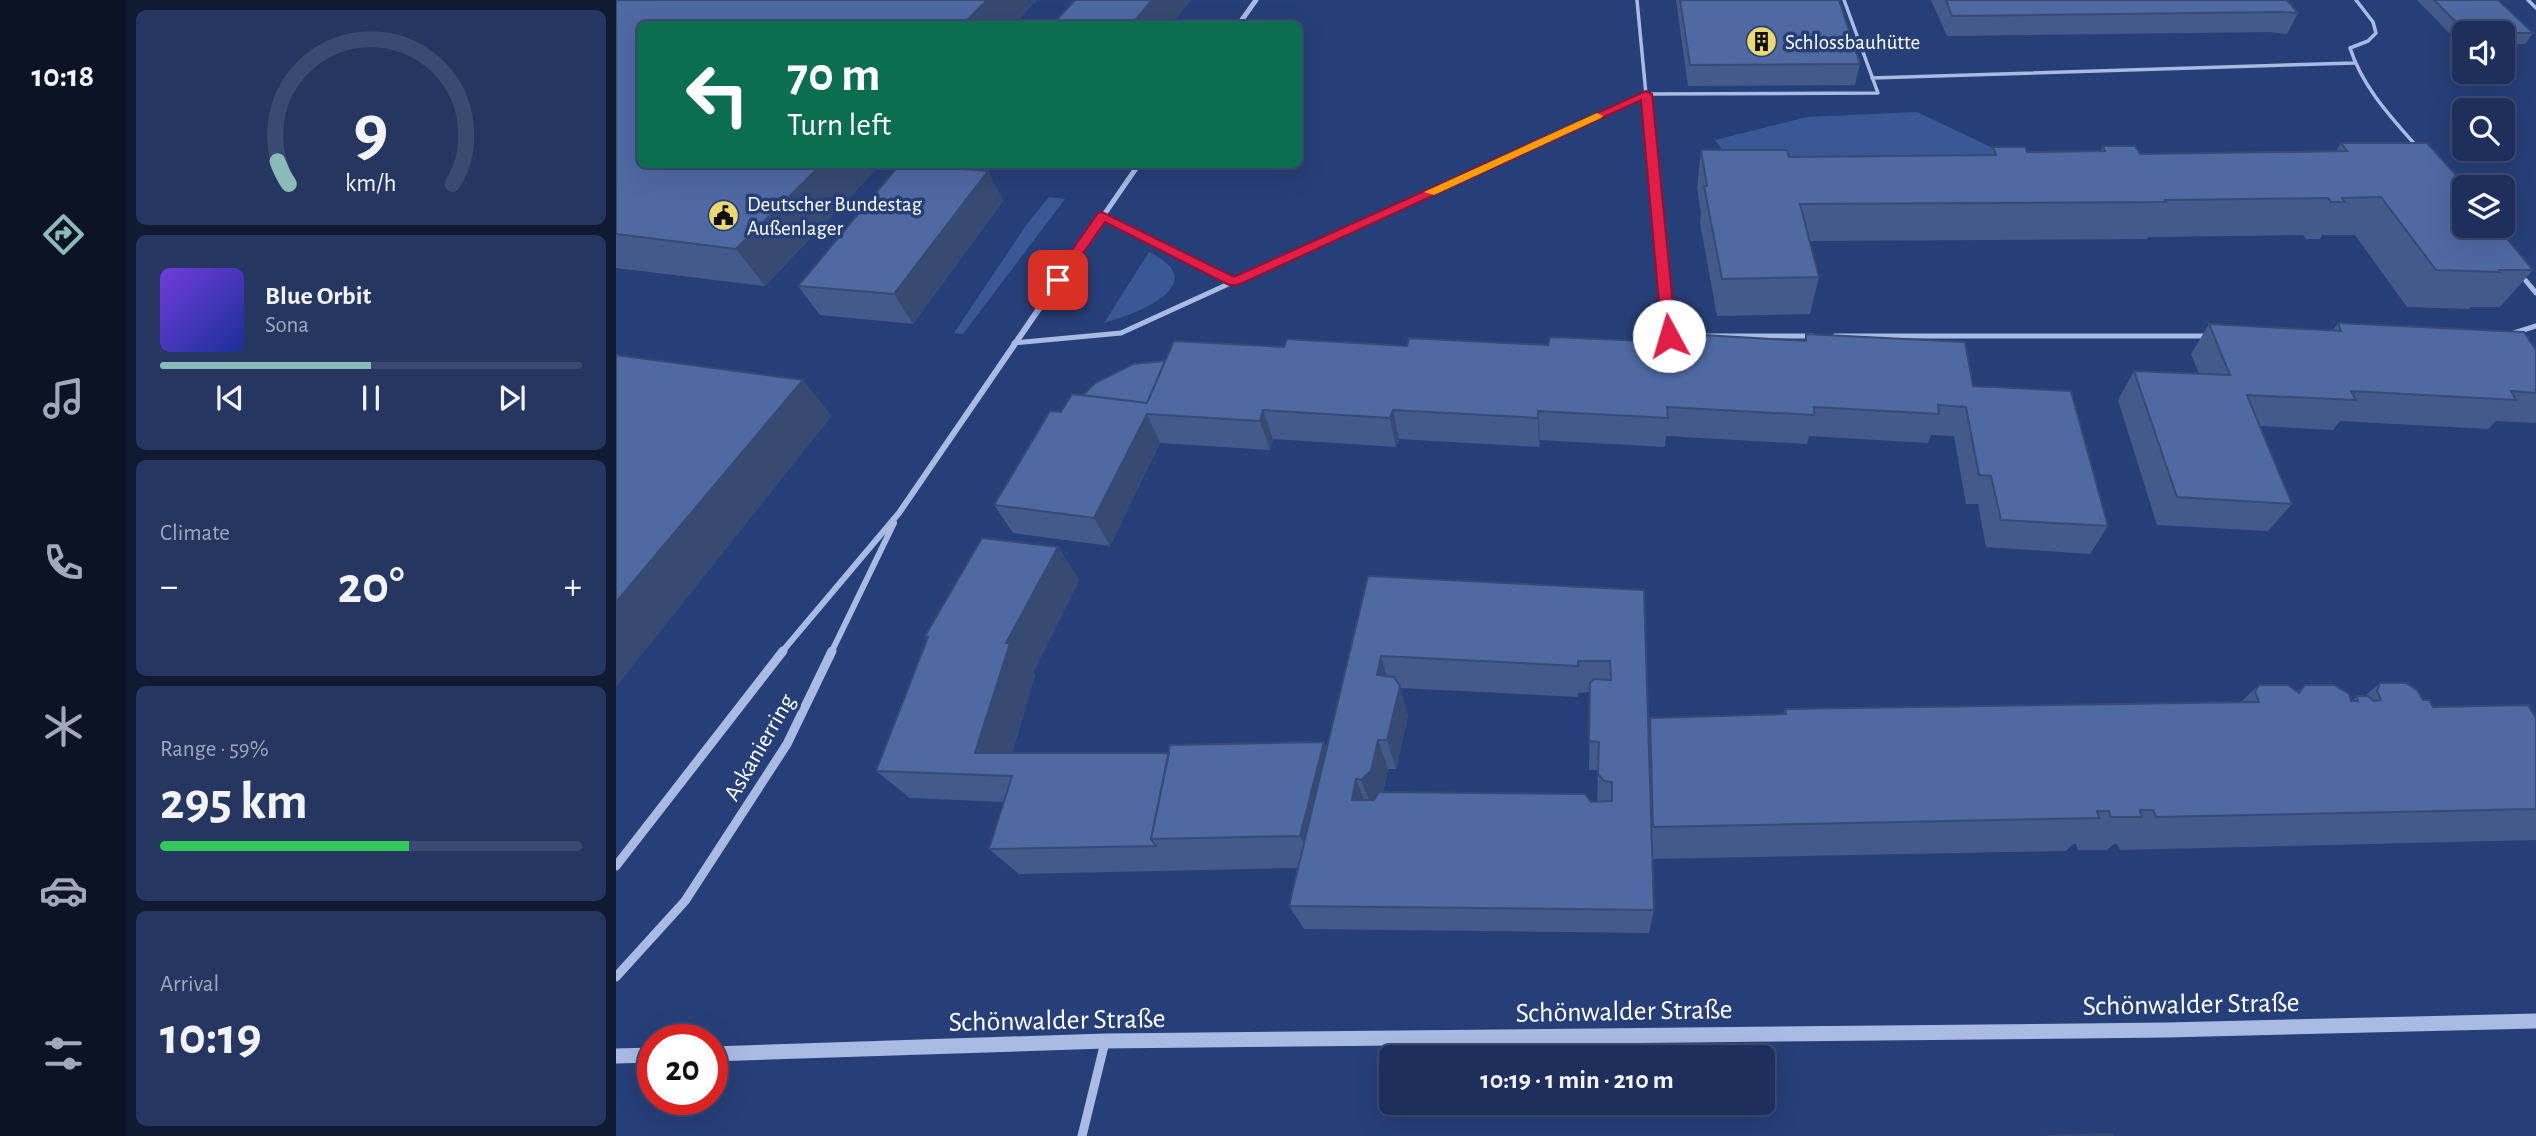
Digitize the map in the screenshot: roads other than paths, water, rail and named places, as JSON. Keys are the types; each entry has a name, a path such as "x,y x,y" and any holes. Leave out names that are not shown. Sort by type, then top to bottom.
{"street":[{"path":"1241,21 1256,0"},
{"name":"Askanierring","path":"616,866 768,668 899,513 1013,343 1136,168"},
{"name":"Askanierring","path":"616,977 685,901 787,744 899,513"},
{"name":"Schönwalder Straße","path":"728,1053 1105,1041 2181,1030 2536,1021"},
{"path":"1082,1136 1105,1041"},
{"path":"616,1056 637,1055"}],"lane":[{"path":"1637,0 1669,336 1683,336"},
{"path":"1013,343 1121,333 1646,94 1878,93 1844,0"},
{"path":"2356,0 2373,22 2376,33 2368,41 2350,48 2354,63 2374,95 2423,155"},
{"path":"2528,0 2536,8"},
{"path":"1872,78 2354,63"},
{"path":"1102,216 1233,282"},
{"path":"2512,264 2536,293"},
{"path":"2506,336 2536,326"},
{"path":"1697,336 2213,336"}],"place":[{"name":"Schlossbauhütte","path":"1762,42"},
{"name":"Deutscher Bundestag Außenlager","path":"724,216"}]}
